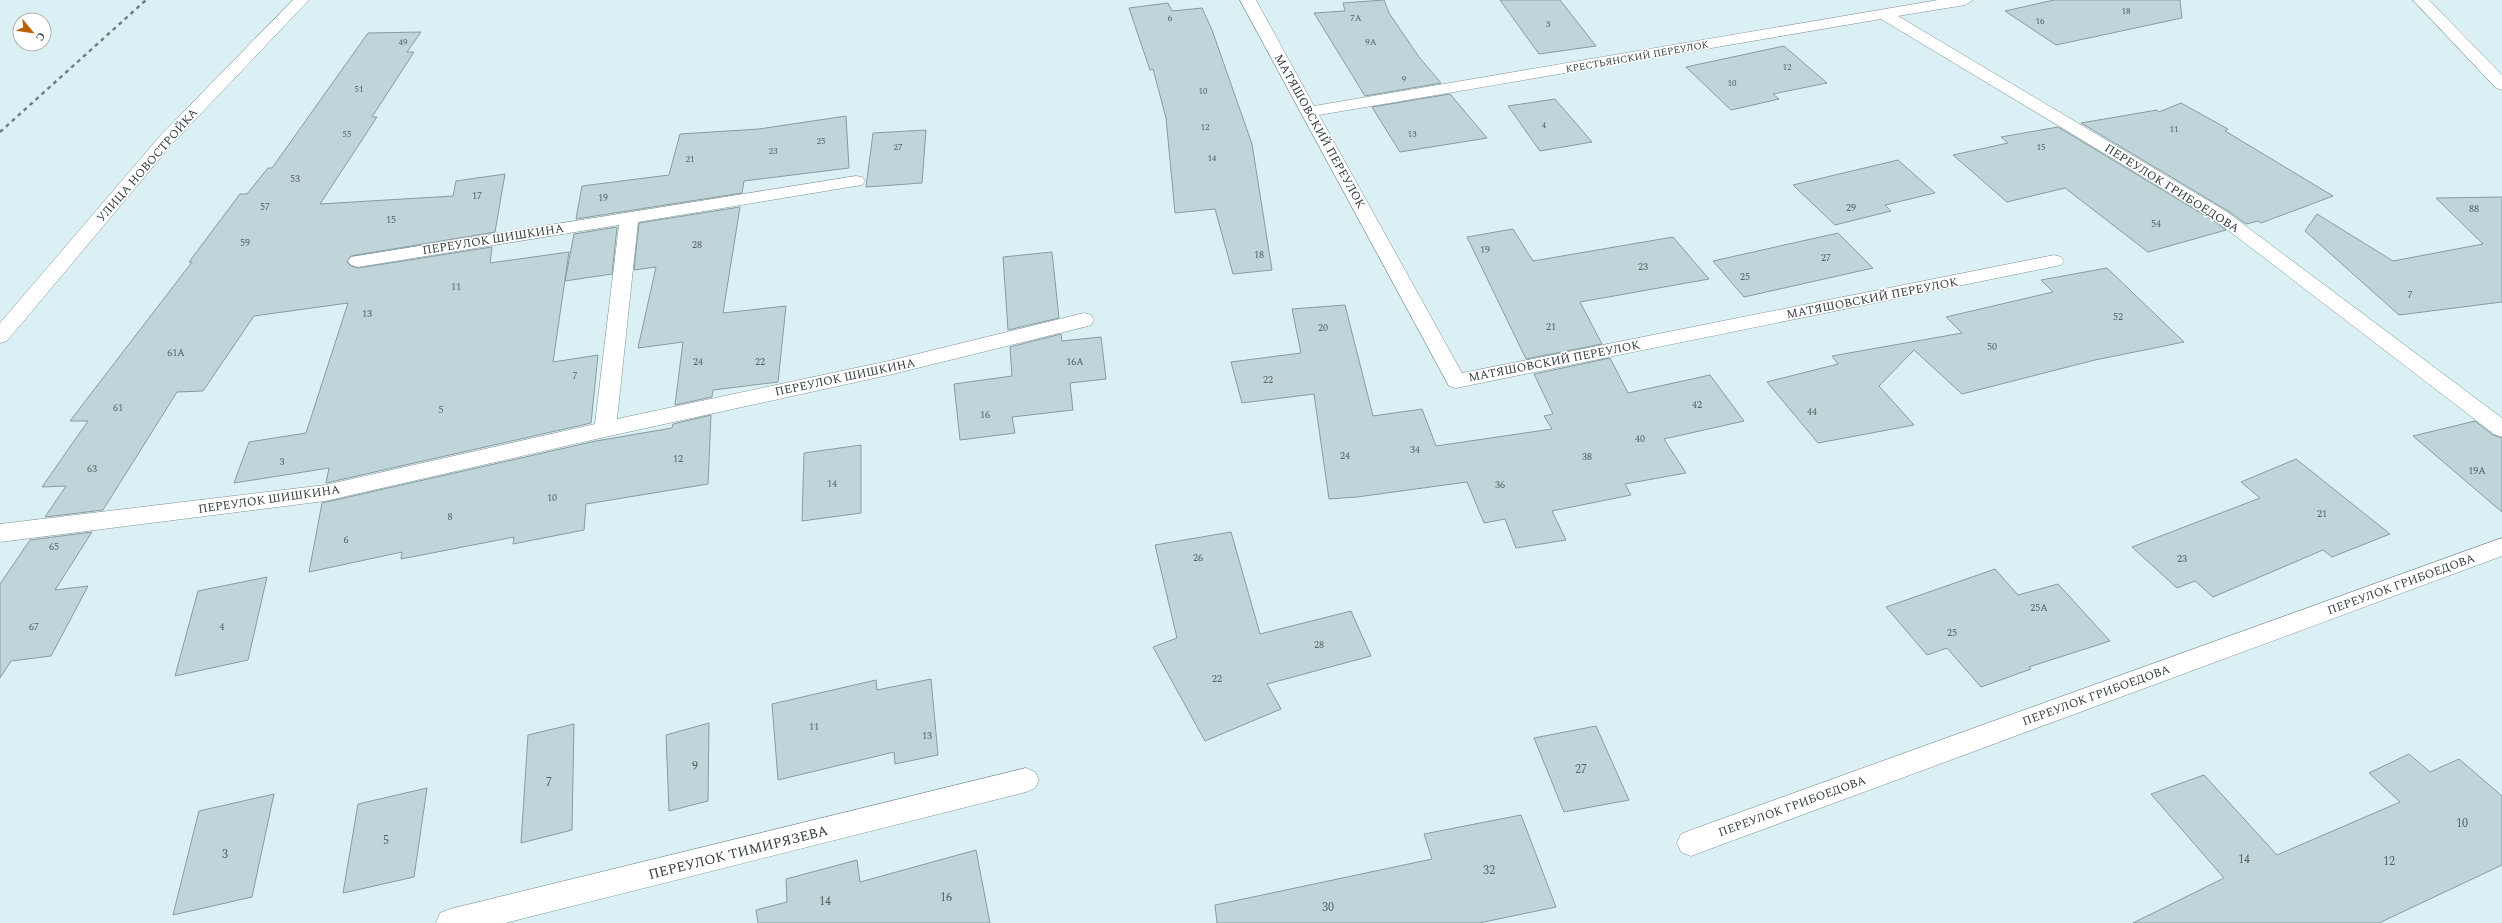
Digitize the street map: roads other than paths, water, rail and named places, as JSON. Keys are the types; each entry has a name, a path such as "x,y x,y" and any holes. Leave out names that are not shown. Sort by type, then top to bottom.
{"street":[{"name":"УЛИЦА НОВОСТРОЙКА","path":"0,336 166,140 301,0"},
{"name":"МАТЯШОВСКИЙ ПЕРЕУЛОК","path":"1248,0 1456,380 2054,261"},
{"name":"КРЕСТЬЯНСКИЙ ПЕРЕУЛОК","path":"1309,112 1965,0"},
{"path":"2421,0 2502,85"},
{"name":"ПЕРЕУЛОК ГРИБОЕДОВА","path":"1884,14 2221,216 2502,429"},
{"name":"ПЕРЕУЛОК ШИШКИНА","path":"358,261 856,181"},
{"path":"605,429 629,218"},
{"name":"ПЕРЕУЛОК ШИШКИНА","path":"0,533 325,493 605,429 893,367 1084,320"},
{"name":"ПЕРЕУЛОК ГРИБОЕДОВА","path":"1691,843 2502,547"},
{"name":"ПЕРЕУЛОК ТИМИРЯЗЕВА","path":"450,923 1026,780"}],"railway":[{"path":"0,132 146,0"}]}
